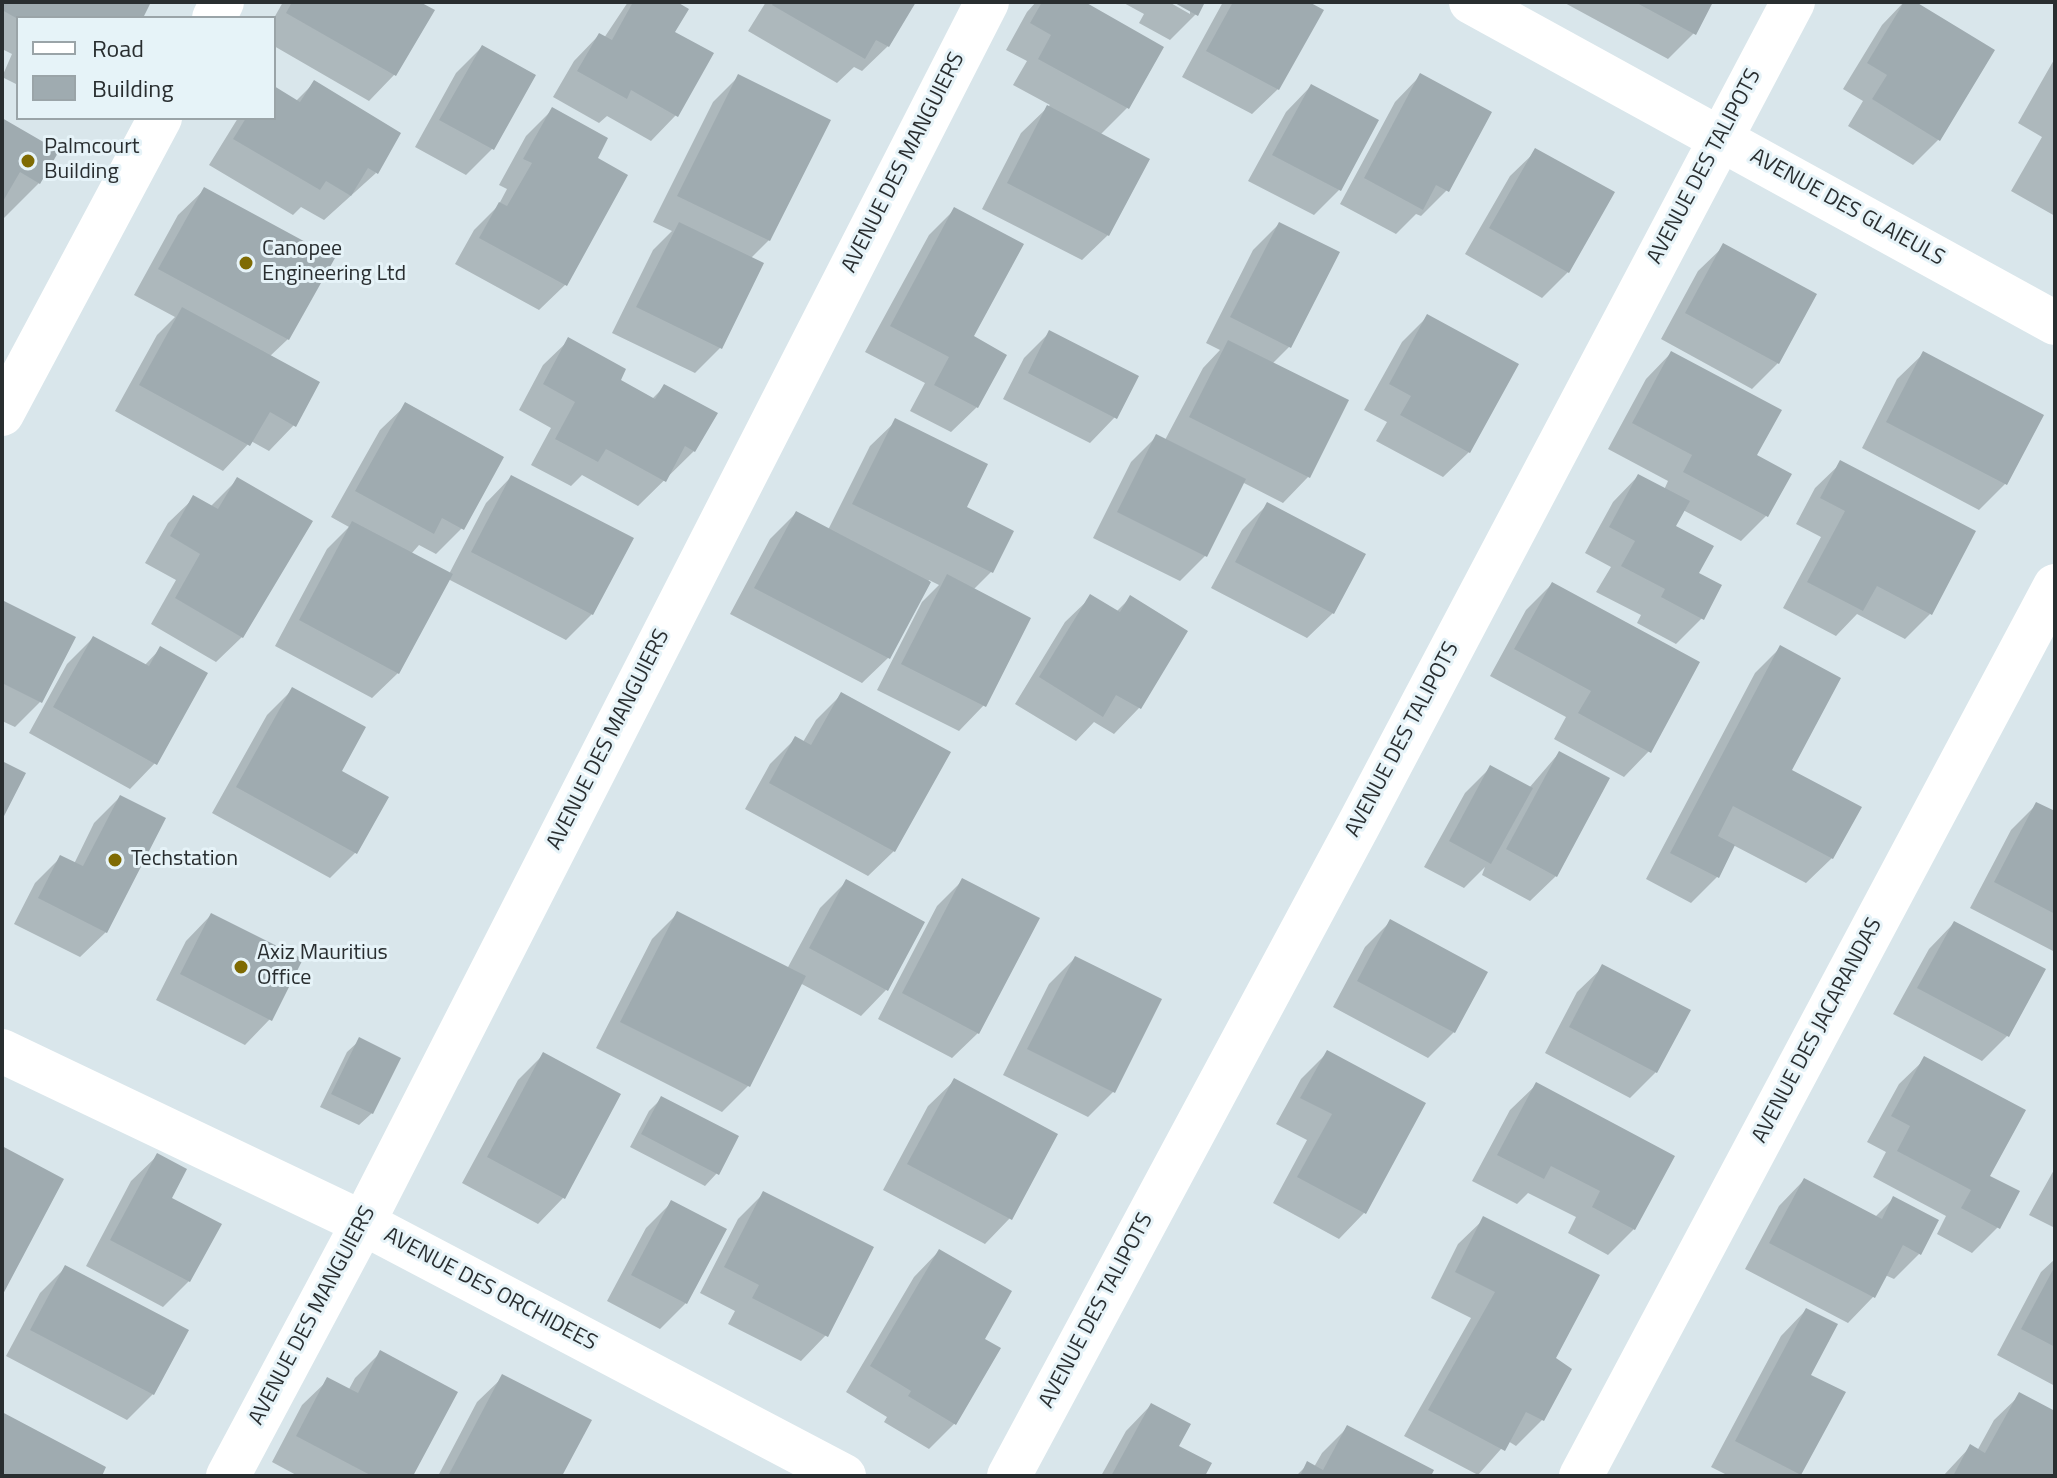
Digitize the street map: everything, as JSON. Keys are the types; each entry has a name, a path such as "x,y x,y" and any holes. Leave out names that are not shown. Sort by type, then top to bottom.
{"street":[{"name":"AVENUE DES MANGUIERS","path":"228,1476 363,1223 987,2"},
{"name":"AVENUE DES GLAIEULS","path":"1471,2 2055,323"},
{"name":"AVENUE DES TALIPOTS","path":"1009,1476 1358,826 1793,2"},
{"path":"2,414 159,120"},
{"name":"AVENUE DES JACARANDAS","path":"1581,1476 2055,586"},
{"name":"AVENUE DES ORCHIDEES","path":"2,1051 363,1223 844,1476"}],"building":[{"path":"2,2 151,2 144,16 16,18 2,10"},
{"path":"292,2 420,2 435,10 396,76 286,13"},
{"path":"633,2 677,2 689,9 675,32 714,53 678,117 631,90 627,99 577,71 599,33 612,40"},
{"path":"774,2 916,2 889,47 876,40 865,59 772,5"},
{"path":"1042,2 1085,2 1164,47 1129,109 1038,59 1051,35 1030,23"},
{"path":"1173,2 1205,2 1198,16"},
{"path":"1233,2 1309,2 1324,10 1279,90 1206,51"},
{"path":"1635,2 1713,2 1696,35"},
{"path":"1904,2 1916,2 1995,50 1940,141 1872,99 1887,75 1867,63"},
{"path":"482,45 536,75 494,150 439,120"},
{"path":"1420,73 1492,112 1449,192 1436,185 1423,210 1364,178"},
{"path":"738,74 831,120 770,241 677,196"},
{"path":"314,80 401,133 378,174 368,168 351,196 326,181 320,190 233,139 245,120 276,120 276,87 300,102"},
{"path":"1311,84 1379,120 1341,191 1272,155"},
{"path":"1047,105 1150,159 1109,236 1007,183"},
{"path":"552,107 608,138 598,158 628,175 567,286 479,238 499,202 507,206 532,163 523,159"},
{"name":"Palmcourt Building","path":"2,118 59,151 40,184 20,172 2,203"},
{"path":"1535,148 1615,192 1569,273 1489,228"},
{"name":"Canopee Engineering Ltd","path":"204,187 335,258 289,340 158,269"},
{"path":"954,207 1024,244 974,336 1007,355 978,408 934,385 949,357 890,326"},
{"path":"679,222 764,263 722,349 636,307"},
{"path":"1279,222 1340,252 1291,348 1230,317"},
{"path":"1723,243 1817,294 1779,364 1685,313"},
{"path":"182,307 320,382 296,427 270,412 250,446 139,385"},
{"path":"1427,314 1519,364 1470,453 1400,415 1411,396 1389,384"},
{"path":"1049,330 1139,376 1117,419 1028,373"},
{"path":"568,337 626,369 621,380 655,399 664,384 718,413 695,452 685,446 666,482 606,449 598,462 555,439 575,402 543,384"},
{"path":"1228,340 1349,400 1310,478 1189,417"},
{"path":"1671,351 1782,410 1757,455 1792,474 1768,517 1683,472 1692,455 1632,423"},
{"path":"1923,351 2044,415 2007,485 1886,422"},
{"path":"405,402 504,457 464,530 442,518 434,534 355,491"},
{"path":"895,418 988,464 967,507 1014,531 993,573 852,504"},
{"path":"1156,434 1246,479 1207,557 1117,512"},
{"path":"1840,460 1976,531 1932,615 1877,586 1863,611 1807,582 1845,511 1820,498"},
{"path":"1638,474 1690,501 1676,526 1714,546 1699,573 1722,585 1704,620 1661,597 1665,589 1621,566 1635,541 1609,527"},
{"path":"511,475 634,538 593,615 471,552"},
{"path":"237,477 313,521 243,638 175,598 200,554 170,536 193,495 218,509"},
{"path":"1267,502 1366,554 1334,614 1235,562"},
{"path":"796,511 931,582 890,659 754,588"},
{"path":"352,521 453,574 399,674 299,620"},
{"path":"947,574 1031,618 986,707 901,664"},
{"path":"1552,582 1700,662 1651,753 1578,713 1591,691 1514,649"},
{"path":"1090,594 1120,612 1130,595 1188,631 1141,709 1116,695 1103,717 1039,677"},
{"path":"2,600 76,637 42,703 2,683"},
{"path":"93,636 149,666 160,646 208,673 157,765 53,707"},
{"path":"1780,645 1841,678 1792,770 1862,807 1833,859 1733,806 1718,836 1735,845 1719,878 1670,853"},
{"path":"292,687 366,727 342,771 389,797 357,854 236,787"},
{"path":"841,692 951,752 895,852 769,783 795,736 811,745"},
{"path":"1559,751 1610,778 1557,877 1506,849"},
{"path":"2,761 26,773 2,820"},
{"path":"1490,765 1533,788 1491,864 1449,841"},
{"name":"Techstation","path":"120,795 166,818 107,933 38,898 60,855 83,866"},
{"path":"2036,802 2055,811 2055,914 1994,882"},
{"path":"962,878 1040,918 979,1034 902,993"},
{"path":"846,879 925,922 888,991 809,948"},
{"path":"677,911 806,976 750,1087 620,1022"},
{"name":"Axiz Mauritius Office","path":"211,913 303,959 272,1021 180,974"},
{"path":"1390,919 1488,972 1455,1033 1357,981"},
{"path":"1954,921 2046,969 2009,1037 1917,988"},
{"path":"1075,956 1162,999 1115,1093 1027,1049"},
{"path":"1602,964 1691,1010 1657,1073 1569,1027"},
{"path":"359,1037 401,1058 373,1114 331,1094"},
{"path":"1327,1050 1426,1103 1366,1214 1297,1177 1332,1114 1300,1098"},
{"path":"543,1052 621,1094 565,1199 487,1157"},
{"path":"1924,1056 2026,1110 1990,1176 2020,1191 2000,1229 1961,1208 1971,1190 1897,1151 1910,1126 1891,1116"},
{"path":"954,1078 1058,1134 1012,1220 907,1164"},
{"path":"1536,1082 1675,1156 1635,1230 1592,1207 1600,1191 1551,1166 1544,1179 1497,1155"},
{"path":"661,1096 739,1136 719,1175 641,1134"},
{"path":"2,1146 64,1179 2,1296"},
{"path":"157,1153 187,1169 172,1198 222,1224 190,1282 110,1240"},
{"path":"1804,1178 1882,1219 1893,1196 1939,1220 1921,1255 1903,1245 1875,1298 1769,1243"},
{"path":"763,1191 874,1247 828,1337 752,1298 759,1285 724,1267"},
{"path":"671,1200 727,1229 687,1304 631,1275"},
{"path":"1483,1216 1600,1275 1556,1358 1572,1369 1544,1421 1526,1412 1505,1451 1428,1410 1495,1292 1455,1272"},
{"path":"939,1249 1012,1291 985,1339 1001,1348 956,1425 908,1396 911,1391 870,1366"},
{"path":"65,1265 189,1330 154,1395 30,1330"},
{"path":"2055,1266 2055,1347 2021,1329"},
{"path":"1806,1308 1838,1324 1811,1375 1846,1392 1801,1475 1735,1441"},
{"path":"380,1350 458,1392 413,1476 372,1476 296,1436 327,1377 358,1393"},
{"path":"502,1374 592,1420 562,1476 448,1476"},
{"path":"2019,1392 2055,1411 2055,1476 1953,1476 1970,1444 1985,1453"},
{"path":"1151,1403 1191,1424 1179,1446 1212,1463 1205,1476 1111,1476"},
{"path":"2,1412 106,1467 102,1476 2,1476"},
{"path":"1347,1425 1434,1470 1431,1476 1300,1476 1307,1461 1323,1470"}],"place":[{"name":"Palmcourt Building","path":"28,161"},
{"name":"Canopee Engineering Ltd","path":"246,263"},
{"name":"Techstation","path":"115,860"},
{"name":"Axiz Mauritius Office","path":"241,967"}]}
